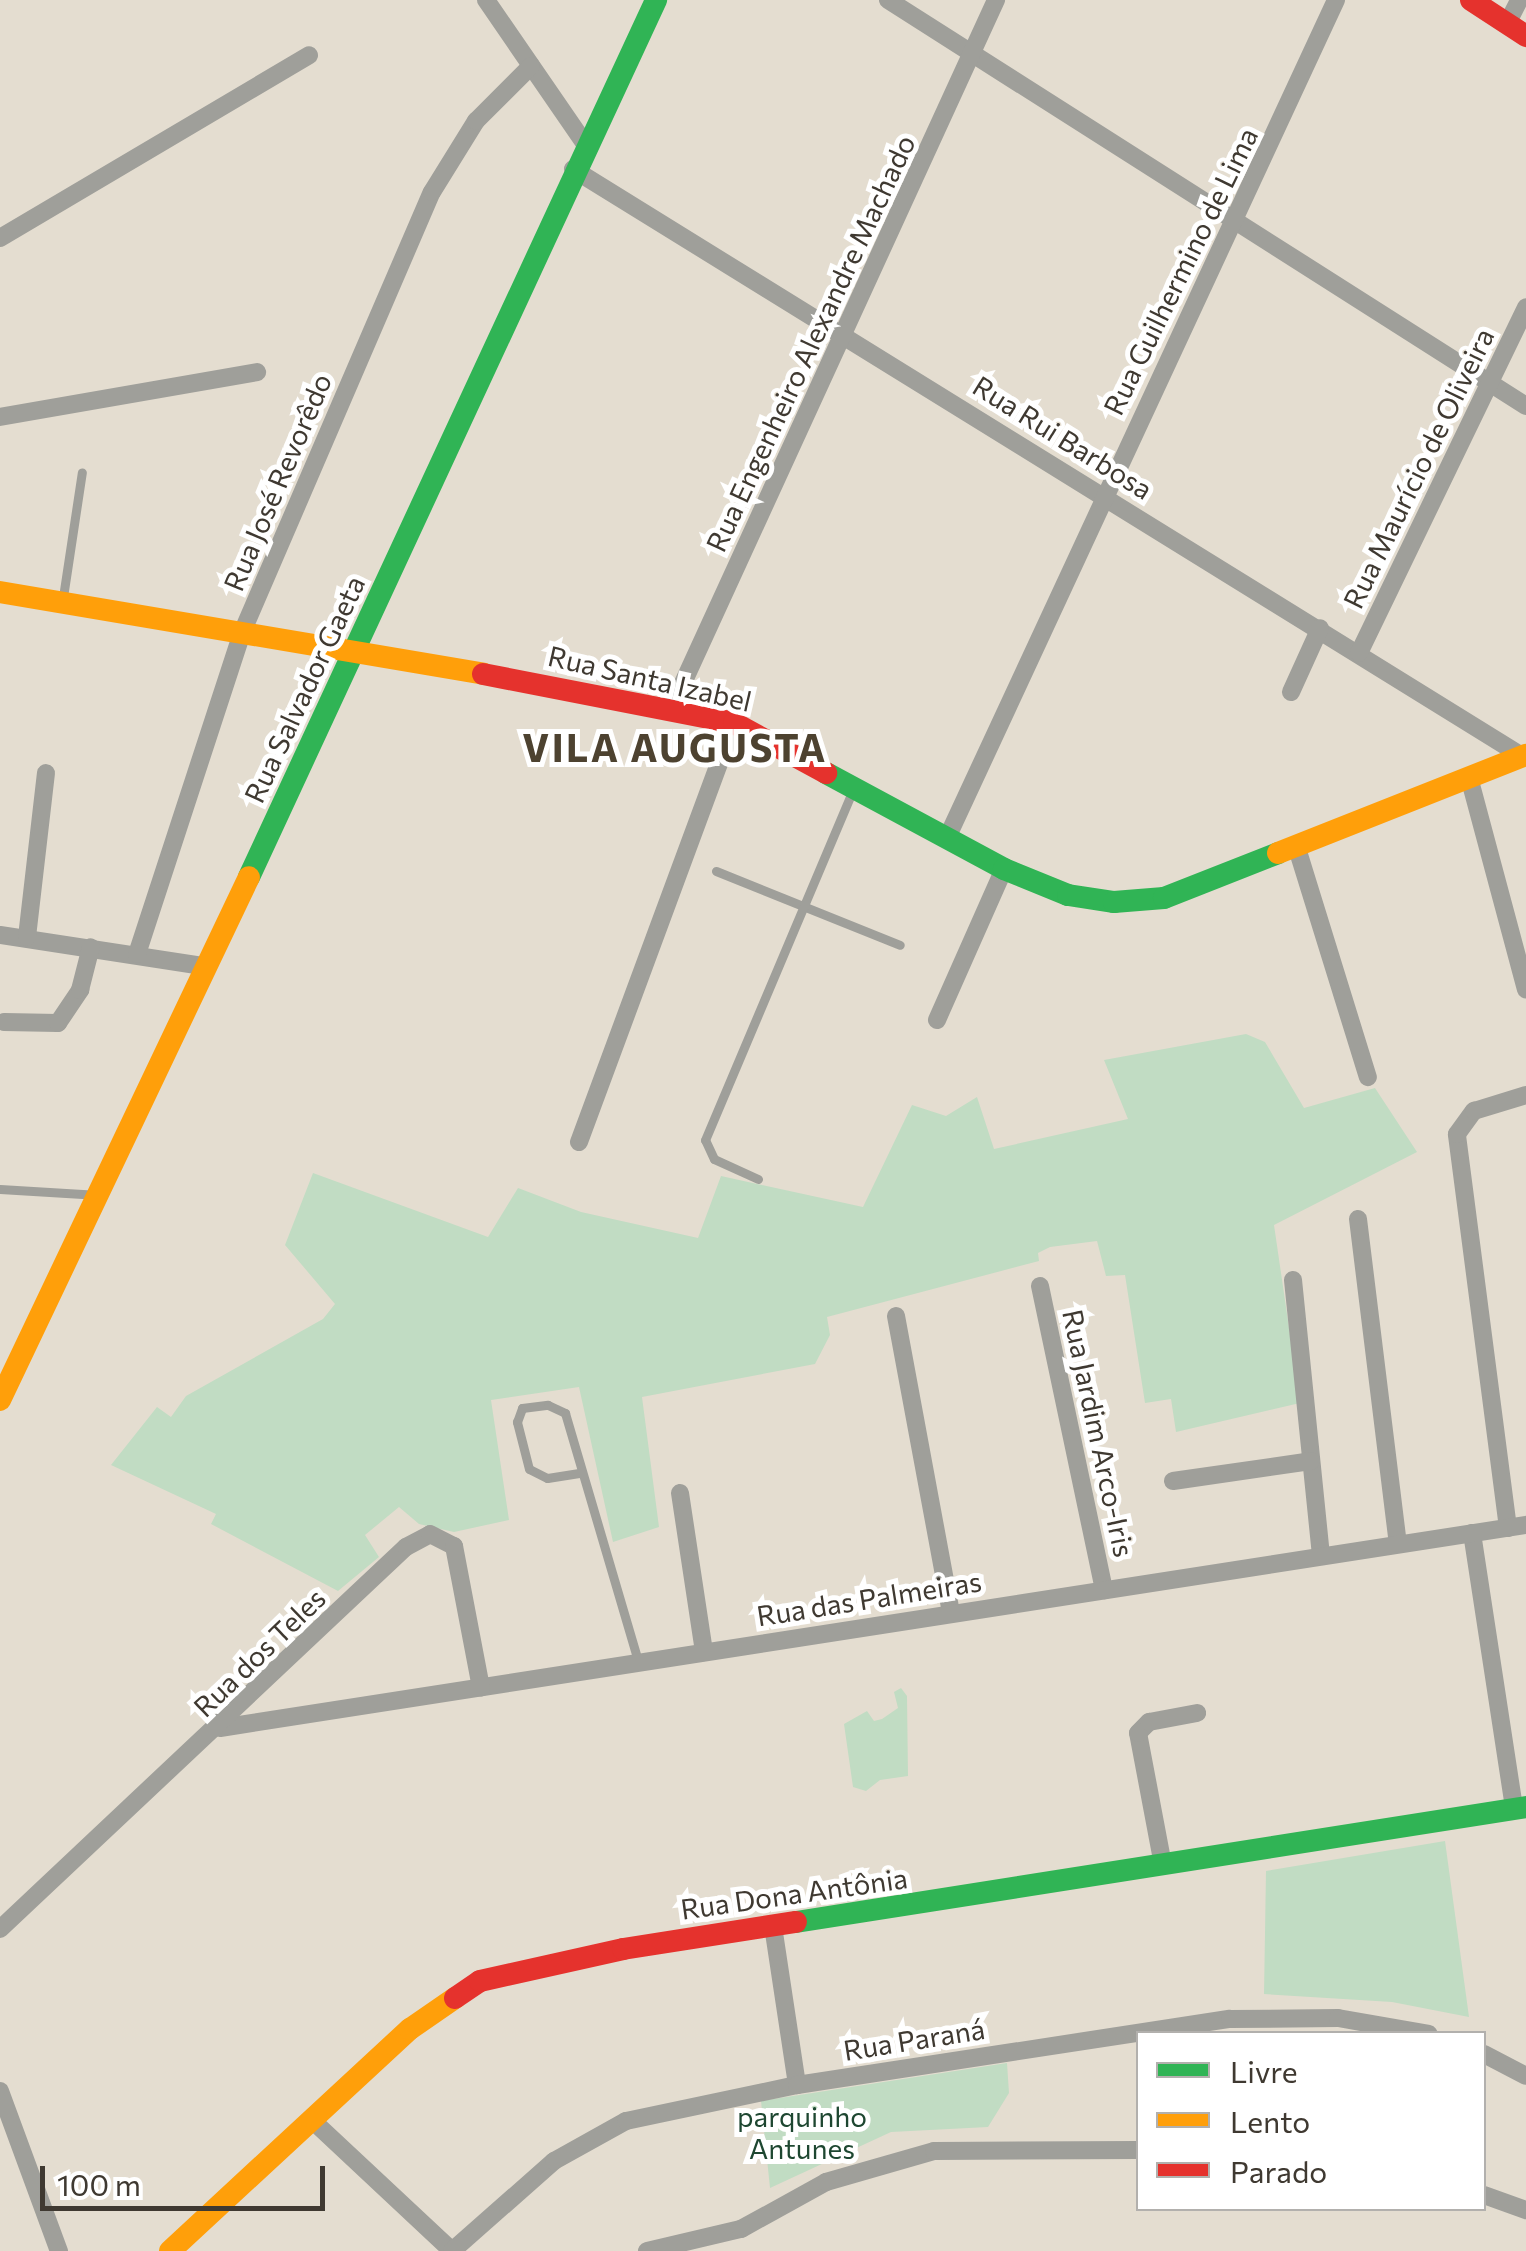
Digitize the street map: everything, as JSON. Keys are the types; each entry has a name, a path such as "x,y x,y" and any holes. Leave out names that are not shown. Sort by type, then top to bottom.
{"street":[{"path":"486,0 585,144"},
{"name":"Rua Salvador Gaeta","path":"0,1400 102,1195 356,650 573,169 656,0"},
{"path":"888,0 1526,406"},
{"name":"Rua Engenheiro Alexandre Machado","path":"672,708 847,335 996,0"},
{"name":"Rua Guilhermino de Lima","path":"947,838 1103,494 1237,222 1336,0"},
{"path":"1471,0 1517,30 1519,0"},
{"path":"0,238 309,56"},
{"name":"Rua José Revorêdo","path":"137,954 241,635 453,151 530,66"},
{"name":"Rua Rui Barbosa","path":"573,169 1524,756"},
{"name":"Rua Maurício de Oliveira","path":"1358,652 1526,308"},
{"path":"0,417 257,372"},
{"name":"Rua Santa Izabel","path":"0,592 241,635 356,650 672,708 734,724 1004,869 1068,895 1114,902 1164,898 1524,756"},
{"path":"1292,692 1320,628"},
{"path":"580,1142 734,724"},
{"path":"27,937 46,774"},
{"path":"1469,777 1526,989"},
{"path":"1296,845 1368,1077"},
{"path":"937,1020 1004,869"},
{"path":"0,935 208,967"},
{"path":"4,1022 58,1023 80,990 90,947"},
{"path":"1517,1526 1458,1134 1474,1111 1526,1095"},
{"path":"1358,1220 1398,1544"},
{"path":"1292,1280 1321,1556"},
{"name":"Rua Jardim Arco-Iris","path":"1040,1286 1104,1590"},
{"path":"896,1316 951,1614"},
{"path":"1173,1481 1311,1461"},
{"path":"680,1493 704,1652"},
{"name":"Rua das Palmeiras","path":"220,1728 1517,1526"},
{"path":"1472,1533 1520,1808"},
{"name":"Rua dos Teles","path":"0,1929 220,1728 406,1547 430,1534 454,1546 481,1686"},
{"path":"1163,1865 1138,1733 1148,1722 1197,1713"},
{"name":"Rua Dona Antônia","path":"170,2251 440,2004 480,1981 624,1948 1520,1808"},
{"path":"773,1926 798,2086"},
{"name":"Rua Paraná","path":"1153,2031 1230,2019 1338,2018 1412,2031"},
{"name":"Rua Paraná","path":"452,2251 554,2161 602,2131 798,2086 1136,2034"},
{"path":"1486,2055 1526,2076"},
{"path":"0,2091 59,2251"},
{"path":"312,2120 452,2251"},
{"path":"647,2251 740,2229 826,2182 934,2151 1136,2150"},
{"path":"1486,2197 1526,2210"}],"lane":[{"path":"62,604 82,472"},
{"path":"758,1179 714,1159 704,1140 854,786"},
{"path":"716,871 900,946"},
{"path":"0,1189 102,1195"},
{"path":"580,1473 548,1478 529,1468 517,1422 522,1408 548,1405 564,1413 638,1664"}],"green space":[{"path":"1246,1034 1265,1042 1304,1108 1375,1088 1417,1152 1274,1225 1300,1403 1176,1432 1171,1399 1145,1403 1125,1275 1106,1276 1097,1241 1050,1247 1038,1253 1039,1261 827,1317 830,1335 815,1364 642,1397 659,1527 613,1542 579,1387 491,1400 509,1520 454,1532 419,1524 399,1507 365,1535 379,1557 338,1591 211,1524 216,1514 111,1465 157,1407 171,1417 186,1396 323,1319 335,1304 285,1245 313,1173 488,1237 518,1188 581,1212 698,1238 721,1176 863,1207 912,1105 946,1116 977,1097 994,1149 1128,1119 1104,1060"},
{"path":"901,1688 907,1696 908,1776 880,1780 866,1791 853,1787 844,1724 867,1711 874,1721 882,1719 898,1708 894,1692"},
{"path":"1445,1841 1469,2017 1392,2002 1264,1994 1266,1871"},
{"name":"parquinho Antunes","path":"1007,2063 1009,2093 988,2127 891,2132 770,2188 761,2101"}],"traffic: fast":[{"path":"249,877 656,0"},
{"path":"826,773 1004,869 1068,895 1114,902 1164,898 1278,853"},
{"path":"796,1922 1526,1807"}],"traffic: slow":[{"path":"0,592 483,674"},
{"path":"1278,853 1526,755"},
{"path":"0,1400 249,877"},
{"path":"170,2251 410,2029 455,1998"}],"traffic: jam":[{"path":"1471,0 1526,36"},
{"path":"483,674 734,723 826,773"},
{"path":"455,1998 480,1981 623,1949 796,1922"}],"district":[{"name":"VILA AUGUSTA","path":"675,747"}]}
